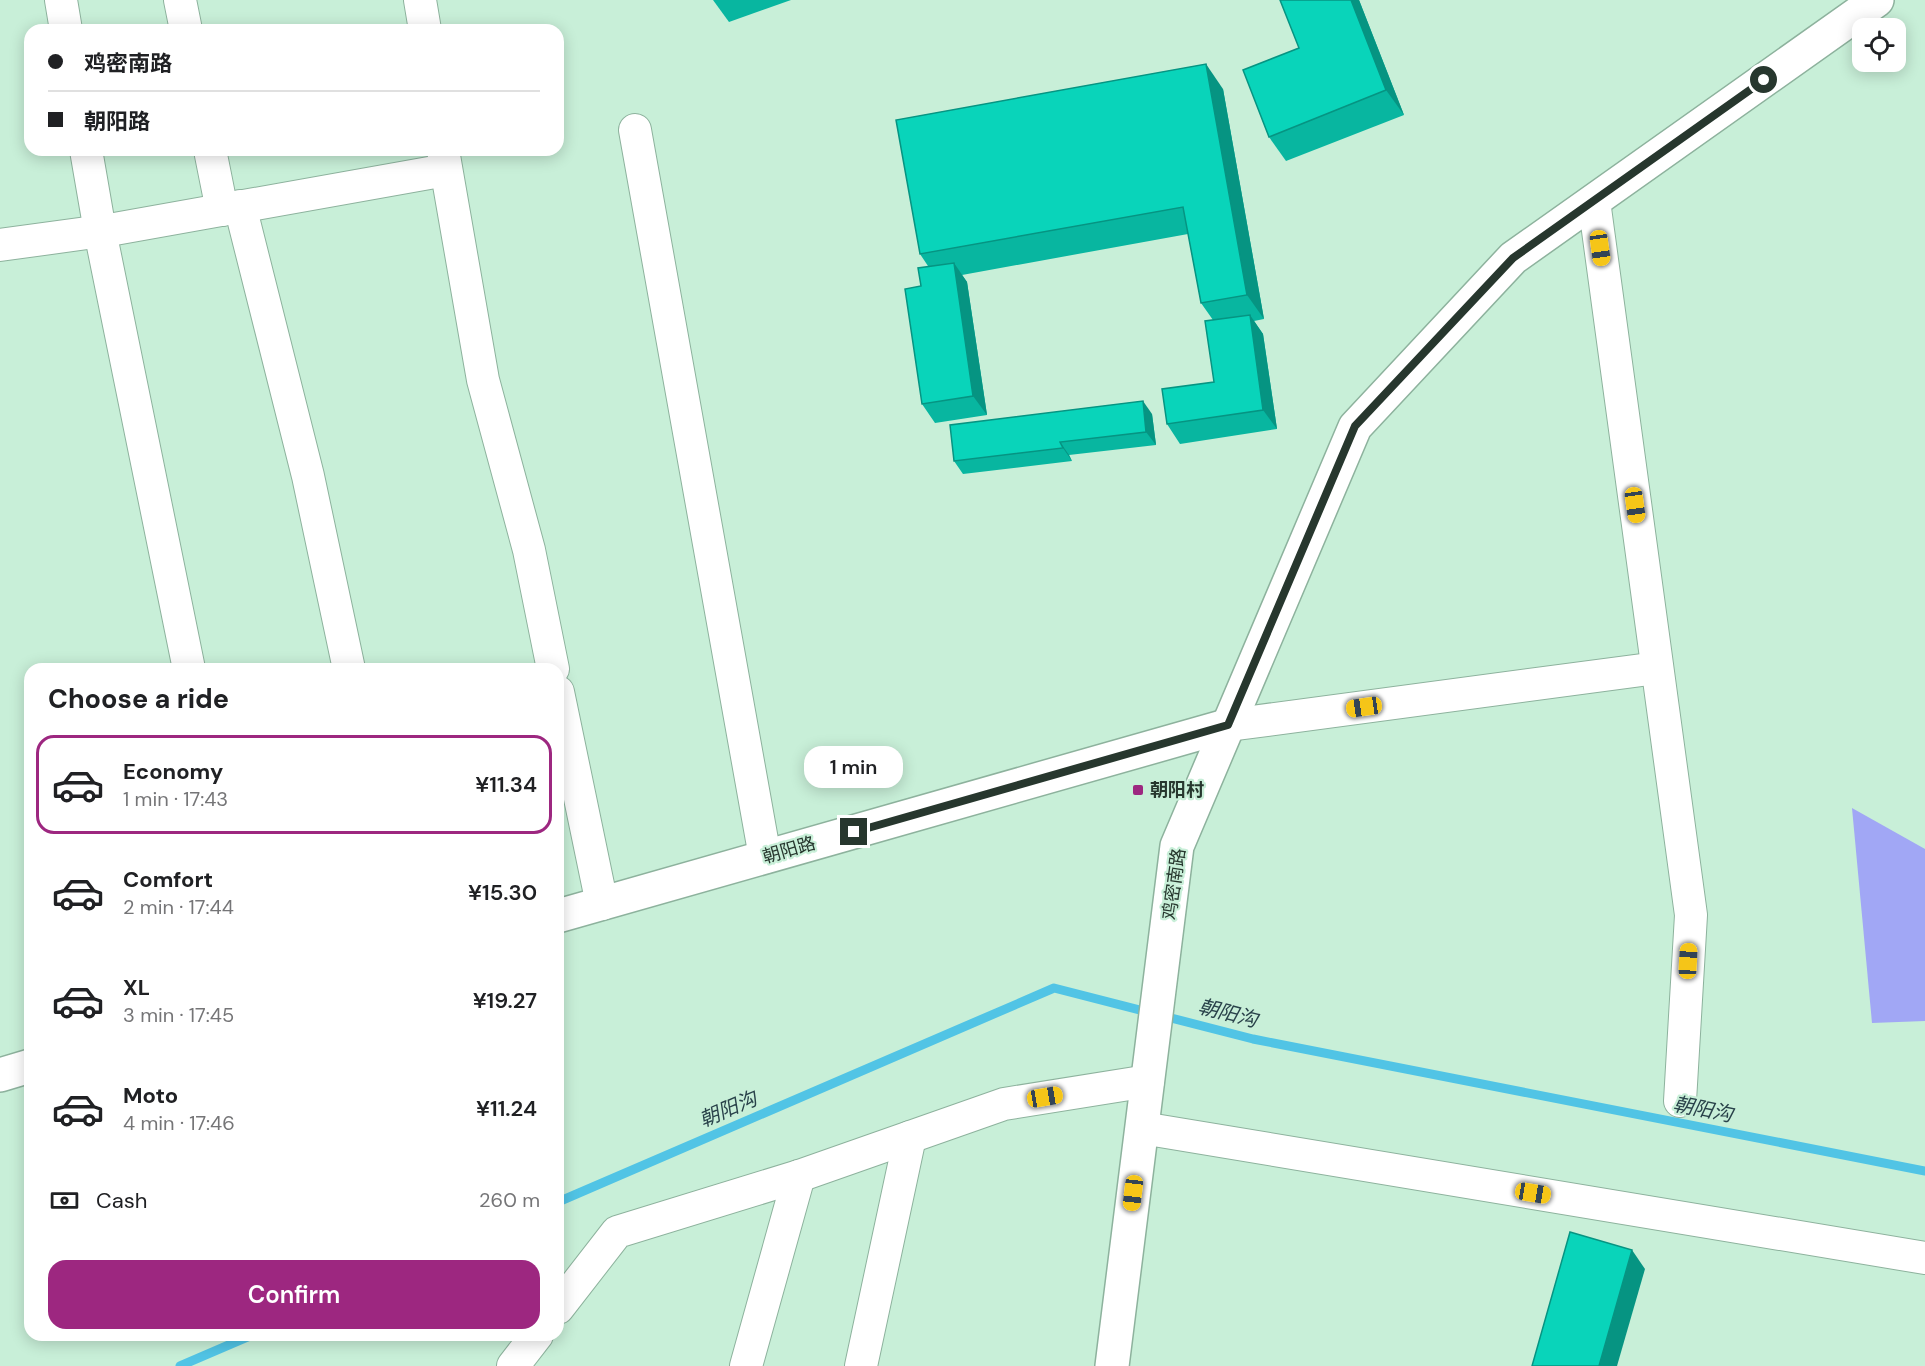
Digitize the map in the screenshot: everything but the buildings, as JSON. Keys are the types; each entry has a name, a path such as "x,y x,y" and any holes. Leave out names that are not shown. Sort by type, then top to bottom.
{"main road":[{"name":"鸡密南路","path":"1112,1366 1178,846 1355,426 1513,258 1878,0"},
{"name":"朝阳路","path":"564,914 1228,725"},
{"path":"0,1075 24,1068"}],"street":[{"path":"61,0 65,24"},
{"path":"180,0 185,24"},
{"path":"420,0 424,24"},
{"path":"635,130 765,857"},
{"path":"87,156 100,231 188,663"},
{"path":"212,156 231,208 308,476 348,663"},
{"path":"0,245 100,231 231,208 445,160 483,380 529,550 552,663"},
{"path":"1594,201 1691,915 1680,1101"},
{"path":"1228,725 1657,668"},
{"path":"564,721 602,904"},
{"path":"564,1300 616,1232 799,1176 1004,1104 1148,1081"},
{"path":"1142,1128 1925,1258"},
{"path":"861,1366 910,1137"},
{"path":"746,1366 799,1176"},
{"path":"513,1366 532,1341"}],"shaded area":[{"path":"1852,808 1925,849 1925,1021 1872,1023"}],"waterway":[{"name":"朝阳沟","path":"564,1199 1054,988 1253,1039 1925,1171"},
{"name":"朝阳沟","path":"180,1366 238,1341"}],"place":[{"name":"朝阳村","path":"1138,790"}],"route":[{"path":"854,832 1228,725 1355,426 1513,258 1764,80"}]}
